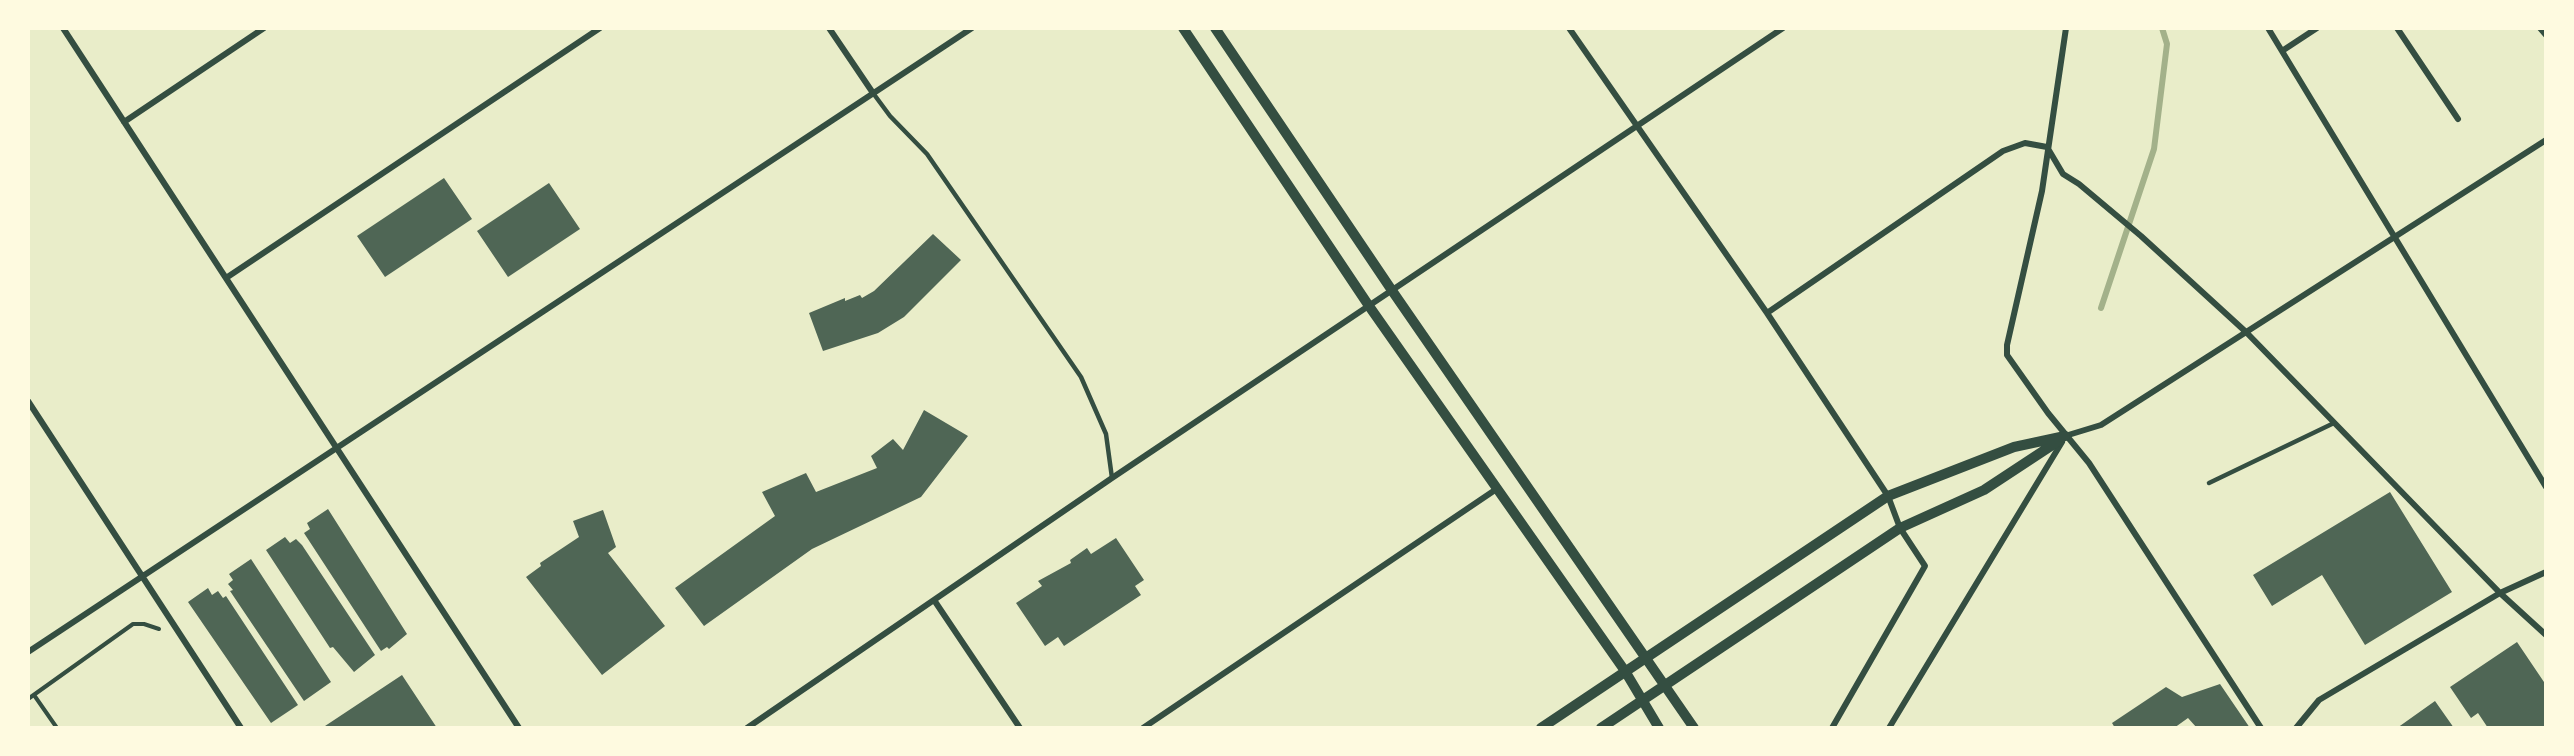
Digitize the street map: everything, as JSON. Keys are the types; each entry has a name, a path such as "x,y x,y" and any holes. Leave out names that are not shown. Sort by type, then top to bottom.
{"street":[{"path":"63,28 519,728"},
{"path":"124,122 264,28"},
{"path":"226,278 600,28"},
{"path":"829,28 873,93"},
{"path":"28,652 972,28"},
{"path":"1183,28 1369,306 1625,671 1659,728"},
{"path":"1215,28 1393,292 1694,728"},
{"path":"1569,28 1767,313 1888,496 1900,528 1925,566 1832,728"},
{"path":"747,728 1112,478 1393,292 1783,28"},
{"path":"2066,28 2042,191 2007,345 2007,355 2065,436 2089,463 2261,728"},
{"path":"2268,28 2546,487"},
{"path":"2282,51 2317,28"},
{"path":"2397,28 2458,119"},
{"path":"2540,28 2546,34"},
{"path":"1540,728 1888,496 2014,447 2065,436 2101,425 2546,140"},
{"path":"1767,313 2004,151 2025,143 2047,147"},
{"path":"2047,147 2062,174 2079,184 2141,236 2246,332 2500,593 2546,635"},
{"path":"28,401 241,728"},
{"path":"1601,728 1900,528 1984,490 2065,436"},
{"path":"1889,728 2065,436"},
{"path":"1143,728 1498,488"},
{"path":"2296,728 2319,700 2500,593 2546,572"},
{"path":"934,600 1020,728"}],"lane":[{"path":"873,93 890,116 927,154 1082,377 1106,434 1112,478"},
{"path":"2209,483 2334,423"}],"path":[{"path":"28,699 133,624 158,627 164,636"},
{"path":"34,695 57,727"},
{"path":"117,728 134,728"}],"building":[{"path":"444,178 472,219 385,277 357,236"},
{"path":"549,183 580,229 508,277 477,231"},
{"path":"933,234 961,260 904,317 878,333 823,351 809,313 845,298 845,301 860,295 862,298 874,291"},
{"path":"924,410 968,436 921,497 812,549 704,626 675,588 775,516 762,492 806,473 816,492 877,468 871,456 893,439 903,450"},
{"path":"2390,492 2452,592 2365,645 2322,575 2272,606 2253,575"},
{"path":"328,509 407,634 389,649 387,647 381,651 304,533 310,529 307,523"},
{"path":"603,510 616,547 608,553 665,626 602,675 526,577 541,566 540,563 579,537 573,521"},
{"path":"285,537 290,543 296,539 302,545 375,655 354,672 333,647 330,648 266,550"},
{"path":"1116,538 1144,580 1135,586 1141,595 1064,646 1058,637 1045,646 1016,603 1042,586 1038,581 1071,563 1070,560 1087,548 1091,554"},
{"path":"251,559 331,682 304,701 230,591 233,590 228,584 233,580 229,574"},
{"path":"208,588 212,595 218,591 223,598 226,596 298,705 271,723 188,602"},
{"path":"2517,642 2546,685 2546,728 2488,728 2478,713 2471,718 2450,687"},
{"path":"402,675 437,728 322,728"},
{"path":"2220,684 2250,728 2197,728 2188,718 2174,728 2115,728 2112,723 2166,687 2182,697"},
{"path":"2435,701 2454,728 2397,728"}],"waterway":[{"path":"2101,308 2154,149 2167,44 2162,28"}]}
